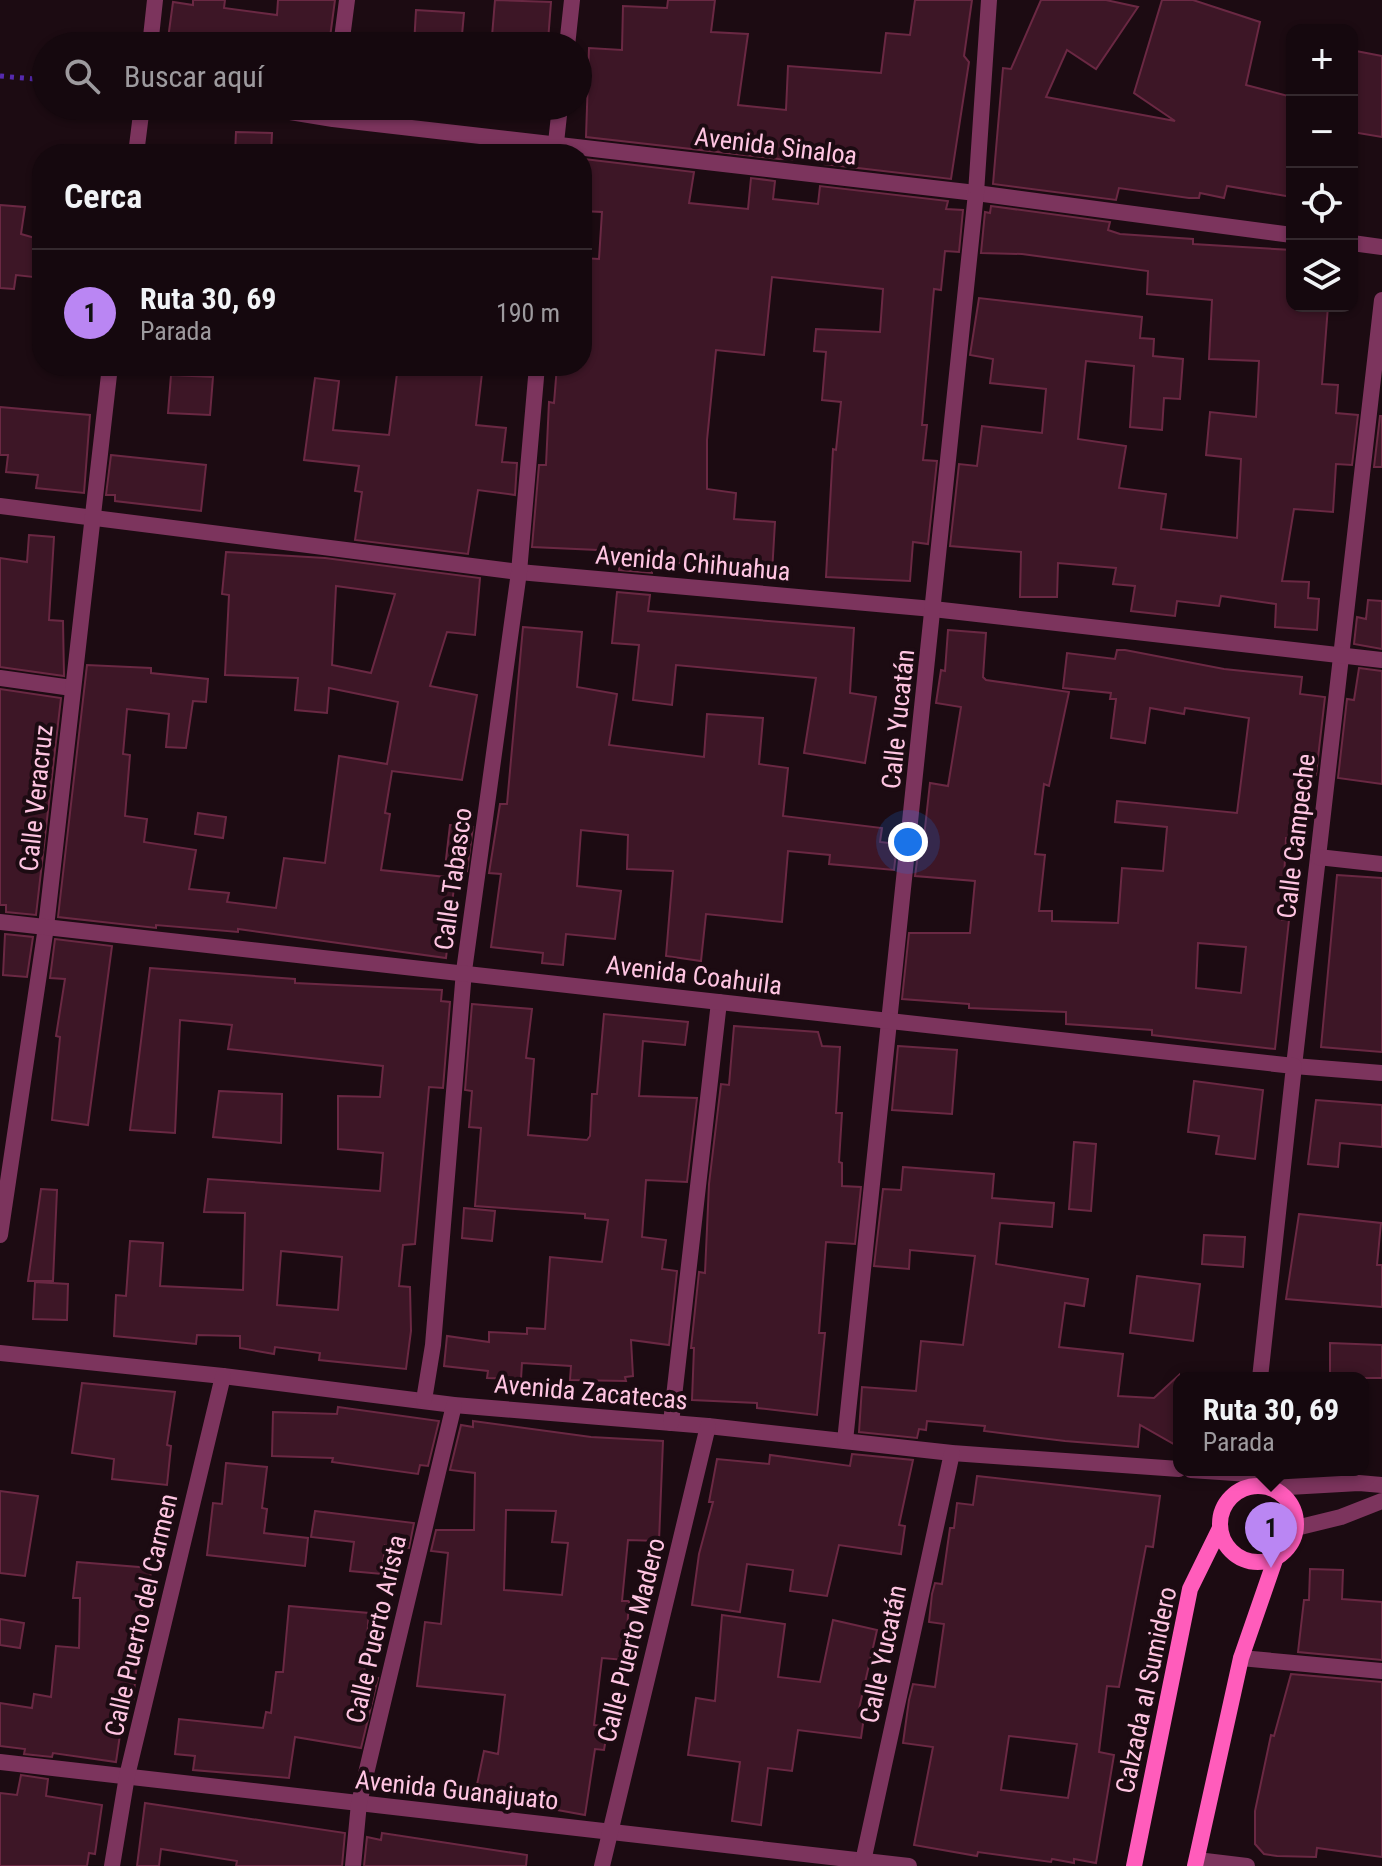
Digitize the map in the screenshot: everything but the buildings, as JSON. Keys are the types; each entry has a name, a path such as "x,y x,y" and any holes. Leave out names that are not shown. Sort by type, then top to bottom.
{"main road":[{"path":"1250,1477 1271,1488 1291,1503 1296,1528 1286,1549 1276,1557 1265,1561 1240,1557 1231,1550 1220,1528 1225,1506 1250,1477"},
{"name":"Calzada al Sumidero","path":"1134,1866 1190,1589 1220,1528"},
{"path":"1196,1863 1241,1658 1276,1557"}],"street":[{"path":"152,32 155,0"},
{"path":"343,32 347,0"},
{"path":"569,32 572,0"},
{"name":"Calle Yucatán","path":"845,1441 976,193 989,0"},
{"path":"137,144 140,120"},
{"name":"Avenida Sinaloa","path":"382,120 526,144"},
{"path":"556,144 559,120"},
{"name":"Avenida Sinaloa","path":"592,153 976,193 1286,234"},
{"path":"1358,244 1382,247"},
{"name":"Calle Campeche","path":"1261,1372 1382,300"},
{"name":"Calle Veracruz","path":"0,1235 46,927 90,517 109,376"},
{"name":"Calle Tabasco","path":"424,1400 433,1345 464,971 519,572 536,376"},
{"name":"Avenida Chihuahua","path":"0,506 519,572 933,609 1382,660"},
{"path":"0,678 72,688"},
{"path":"1318,857 1382,864"},
{"name":"Avenida Coahuila","path":"0,922 464,971 1294,1066 1382,1073"},
{"path":"671,1423 719,1002"},
{"name":"Avenida Zacatecas","path":"0,1353 223,1376 454,1405 708,1426 952,1453 1173,1469"},
{"name":"Calle Puerto del Carmen","path":"112,1866 127,1776 223,1376"},
{"name":"Calle Puerto Arista","path":"353,1866 359,1803 454,1405"},
{"name":"Calle Puerto Madero","path":"602,1866 708,1426"},
{"name":"Calle Yucatán","path":"863,1863 952,1453"},
{"path":"1271,1488 1359,1483 1382,1485"},
{"path":"1296,1528 1341,1517 1382,1501"},
{"path":"1241,1658 1382,1671"},
{"name":"Avenida Guanajuato","path":"0,1762 909,1866"},
{"path":"1196,1863 1247,1866"}],"path":[{"path":"0,76 32,79"}],"place":[{"name":"Ruta 30, 69","path":"1271,1568"}]}
